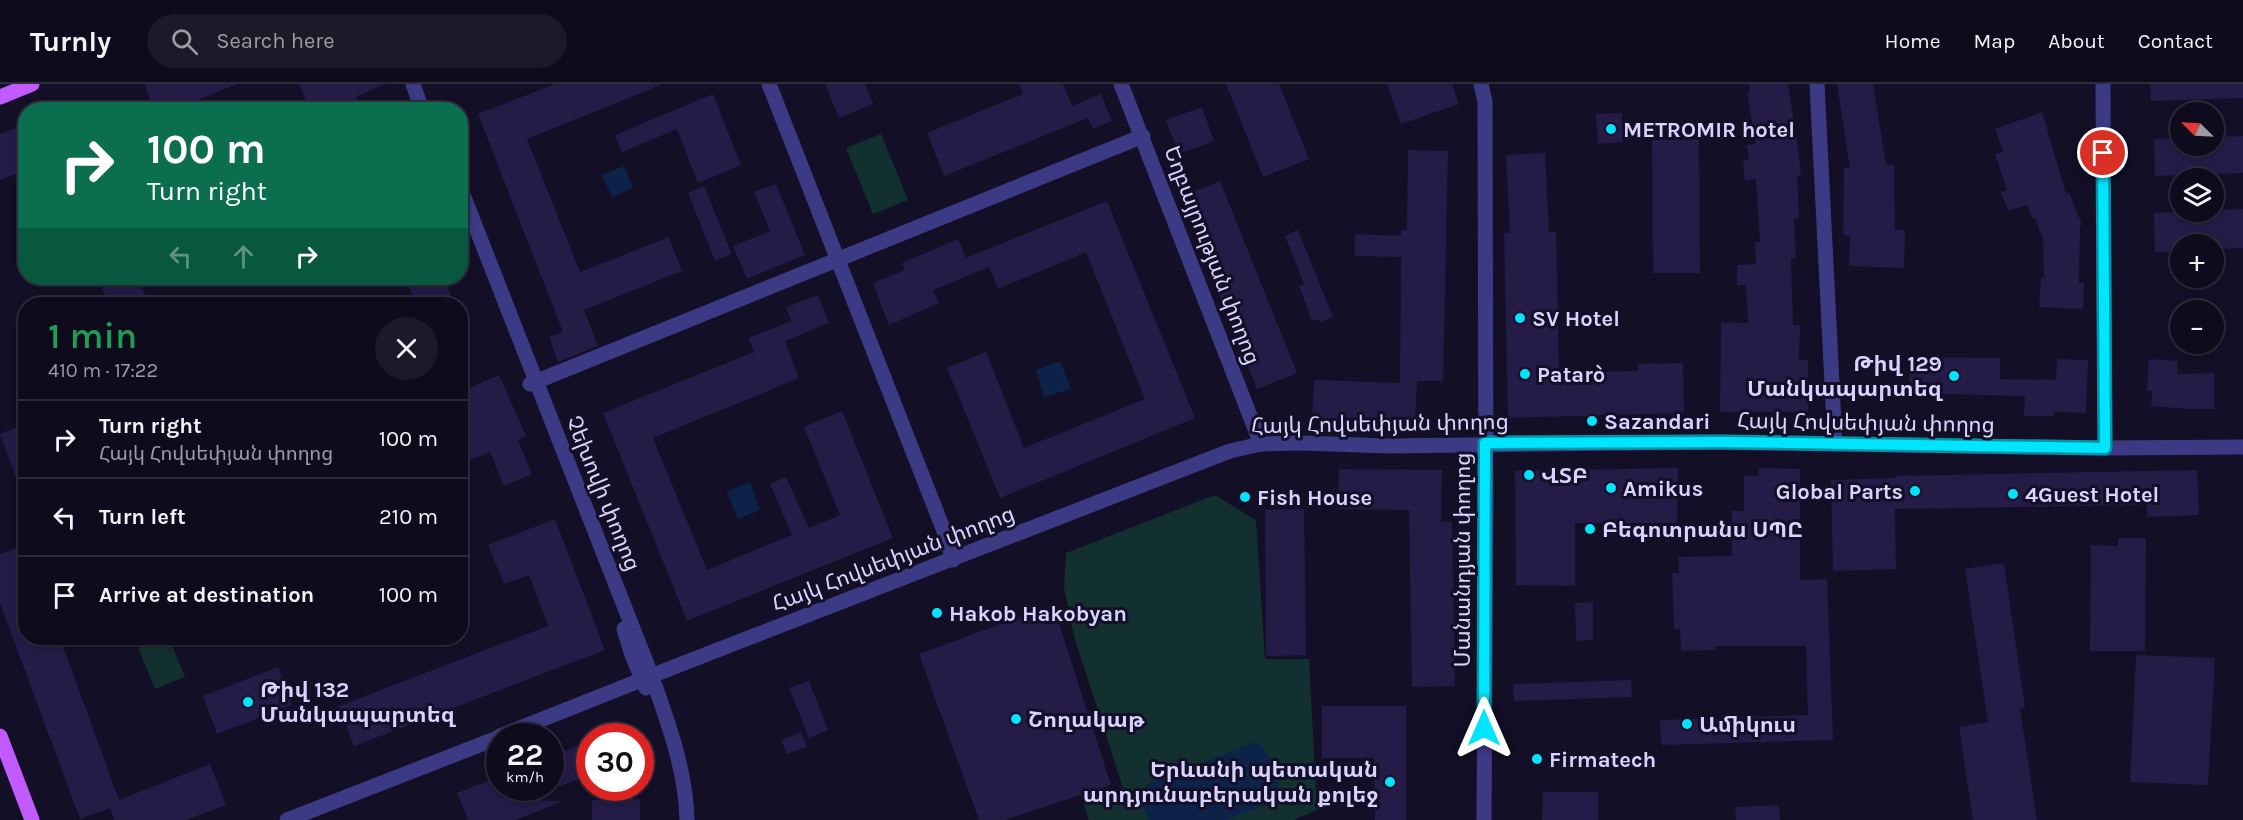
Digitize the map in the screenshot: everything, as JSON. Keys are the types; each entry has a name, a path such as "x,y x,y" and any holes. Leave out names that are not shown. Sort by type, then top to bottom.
{"main road":[{"path":"0,97 32,84"},
{"path":"0,736 32,820"}],"street":[{"path":"412,84 419,102"},
{"path":"421,84 428,102"},
{"path":"769,84 944,531 953,560"},
{"name":"Եղբայրության փողոց","path":"1121,84 1261,444"},
{"name":"Մանանդյան փողոց","path":"1481,84 1485,98 1484,820"},
{"path":"1817,84 1835,444"},
{"path":"2103,84 2105,448"},
{"path":"533,383 1143,136"},
{"name":"Չեխովի փողոց","path":"468,208 533,383 678,753 687,820"},
{"name":"Չեխովի փողոց","path":"468,226 533,383"},
{"name":"Հայկ Հովսեփյան փողոց","path":"536,723 1230,451 1261,444 2243,447"},
{"name":"Չեխովի փողոց","path":"648,679 668,755 678,808 678,820"},
{"name":"Հայկ Հովսեփյան փողոց","path":"287,820 486,742"}],"green space":[{"path":"881,134 908,200 873,214 846,148"},
{"path":"1215,495 1256,520 1265,659 1309,659 1317,810 1294,820 1089,820 1083,802 1123,788 1074,636 1064,588 1066,553"},
{"path":"146,645 172,645 185,677 155,689 138,648"}],"water":[{"path":"624,166 633,188 612,197 602,175"},
{"path":"1060,361 1071,389 1044,397 1036,370"},
{"path":"750,483 760,510 738,519 727,491"},
{"path":"1255,742 1268,755 1277,776 1278,790 1273,802 1225,820 1149,820 1141,801 1147,785"}],"building":[{"path":"144,84 235,84 192,102 151,102"},
{"path":"299,84 385,84 356,97 358,102 307,102"},
{"path":"555,84 663,84 527,139 580,272 669,237 682,271 584,310 598,346 558,362 549,337 563,332 478,114"},
{"path":"825,84 865,84 873,104 839,118"},
{"path":"1019,84 1063,84 1072,106 1101,94 1112,121 1093,129 1088,118 944,176 927,133 1023,94"},
{"path":"1226,84 1279,84 1309,159 1263,177"},
{"path":"1387,84 1452,84 1459,104 1401,124"},
{"path":"1749,84 1788,84 1801,175 1797,176 1799,219 1794,219 1796,258 1791,259 1793,325 1800,325 1799,360 1808,360 1808,412 1720,412 1721,322 1748,323 1746,285 1737,285 1737,265 1756,264 1755,242 1760,242 1756,179 1745,180 1743,161 1749,160 1747,145 1756,144 1747,93 1750,93"},
{"path":"1837,84 1873,84 1886,165 1894,165 1895,230 1905,230 1904,268 1849,266 1850,236 1843,235 1844,168 1850,168"},
{"path":"2150,84 2243,84 2243,98 2151,101"},
{"path":"713,94 741,165 698,183 677,129 622,152 615,135"},
{"path":"1202,107 1214,141 1179,154 1166,120"},
{"path":"2042,112 2066,194 2069,192 2082,225 2080,226 2079,283 2084,283 2083,309 2039,307 2041,278 2044,278 2043,240 2035,218 2032,218 2027,205 2008,211 2001,192 2007,190 1995,154 2003,152 1995,129"},
{"path":"1622,113 1623,142 1598,144 1596,114"},
{"path":"18,127 18,173 0,180 0,134"},
{"path":"2243,136 2243,173 2224,174 2224,168 2170,168 2170,175 2155,176 2154,139 2170,138 2170,156 2224,156 2224,137"},
{"path":"1699,139 1700,273 1653,273 1652,140"},
{"path":"1408,150 1448,151 1443,381 1417,381 1415,422 1312,418 1314,380 1400,383 1401,257 1355,256 1355,234 1401,236 1401,230 1407,230"},
{"path":"1545,153 1549,232 1556,232 1559,372 1638,371 1638,364 1683,363 1684,413 1508,418 1504,233 1510,233 1506,155"},
{"path":"1220,181 1297,373 1257,389 1180,197"},
{"path":"776,184 805,255 747,279 733,246 770,231 754,192"},
{"path":"704,186 732,254 715,261 688,193"},
{"path":"1107,201 1195,418 1000,498 947,368 986,352 1024,448 1145,399 1086,252 998,289 989,267 933,290 939,303 889,325 873,283 905,270 902,263 958,239 966,258"},
{"path":"2243,209 2243,248 2224,249 2224,234 2170,234 2170,251 2155,252 2154,213 2170,212 2170,222 2224,222 2224,210"},
{"path":"1298,230 1333,317 1320,322 1319,319 1312,321 1299,286 1304,284 1285,236"},
{"path":"101,285 141,285 146,297 105,297"},
{"path":"408,285 447,285 451,297 413,297"},
{"path":"818,295 829,323 785,341 799,378 653,438 707,570 792,535 770,484 786,477 809,528 840,515 804,427 842,411 893,538 687,621 603,413 754,352 748,338 791,321 786,307"},
{"path":"1910,357 2000,358 2000,379 2056,380 2057,359 2088,360 2086,413 2054,412 2054,416 2024,416 2025,396 1909,393"},
{"path":"2149,359 2178,361 2177,374 2214,373 2214,409 2151,406 2152,391 2147,391"},
{"path":"499,375 526,436 518,440 532,474 504,486 490,452 468,461 468,389"},
{"path":"18,427 18,483 0,434"},
{"path":"1678,468 1677,523 1575,523 1575,586 1516,585 1515,471"},
{"path":"1759,468 1800,469 1800,580 1827,579 1833,740 1661,745 1660,720 1808,715 1806,646 1715,646 1715,650 1681,651 1680,629 1674,629 1672,573 1679,573 1678,557 1732,556 1732,511 1744,511 1744,476 1759,476"},
{"path":"1339,469 1442,470 1441,522 1452,522 1455,686 1412,687 1409,510 1338,509"},
{"path":"2197,470 2199,515 2147,517 2147,505 1895,509 1896,569 1833,571 1831,480 1896,478 1896,476"},
{"path":"1304,509 1306,655 1266,656 1265,510"},
{"path":"555,519 605,650 354,746 339,706 548,626 529,575 504,584 488,545"},
{"path":"2118,538 2146,538 2145,651 2090,651 2091,545 2118,546"},
{"path":"18,548 18,645 63,645 119,800 210,764 226,805 186,820 114,820 110,808 80,819 0,603 0,554"},
{"path":"2004,563 2025,708 2020,709 2037,820 1973,820 1959,727 1988,722 1965,569"},
{"path":"1593,602 1593,640 1576,641 1575,603"},
{"name":"Շողակաթ","path":"1053,605 1111,785 1005,820 979,820 919,654"},
{"path":"2136,655 2215,658 2208,785 2130,782"},
{"path":"278,667 292,705 217,734 203,696"},
{"path":"1631,680 1632,697 1514,701 1513,684"},
{"path":"809,681 828,730 809,738 789,688"},
{"name":"Երևանի պետական արդյունաբերական քոլեջ","path":"1322,706 1406,706 1406,820 1375,820 1374,758 1322,758"},
{"path":"801,732 807,747 787,754 781,740"},
{"path":"576,747 576,780 564,785 564,751"},
{"path":"486,782 486,801 563,801 516,820 468,820 457,793"},
{"path":"1543,792 1598,792 1598,820 1542,820"},
{"path":"592,801 640,801 640,820 592,820"},
{"path":"1779,805 1780,820 1736,820 1735,807"}],"place":[{"name":"METROMIR hotel","path":"1611,129"},
{"name":"SV Hotel","path":"1520,318"},
{"name":"Patarò","path":"1525,374"},
{"name":"Թիվ 129 Մանկապարտեզ","path":"1954,376"},
{"name":"Sazandari","path":"1592,421"},
{"name":"ՎՏԲ","path":"1529,475"},
{"name":"Amikus","path":"1611,488"},
{"name":"Global Parts","path":"1915,491"},
{"name":"4Guest Hotel","path":"2013,494"},
{"name":"Fish House","path":"1245,497"},
{"name":"Բեգոտրանս ՍՊԸ","path":"1590,529"},
{"name":"Hakob Hakobyan","path":"937,613"},
{"name":"Թիվ 132 Մանկապարտեզ","path":"248,702"},
{"name":"Շողակաթ","path":"1016,719"},
{"name":"Ամիկուս","path":"1687,724"},
{"name":"Firmatech","path":"1537,759"},
{"name":"Երևանի պետական արդյունաբերական քոլեջ","path":"1390,782"}],"route":[{"path":"1484,728 1485,443 1725,442 2105,448 2103,427 2103,153"}]}
